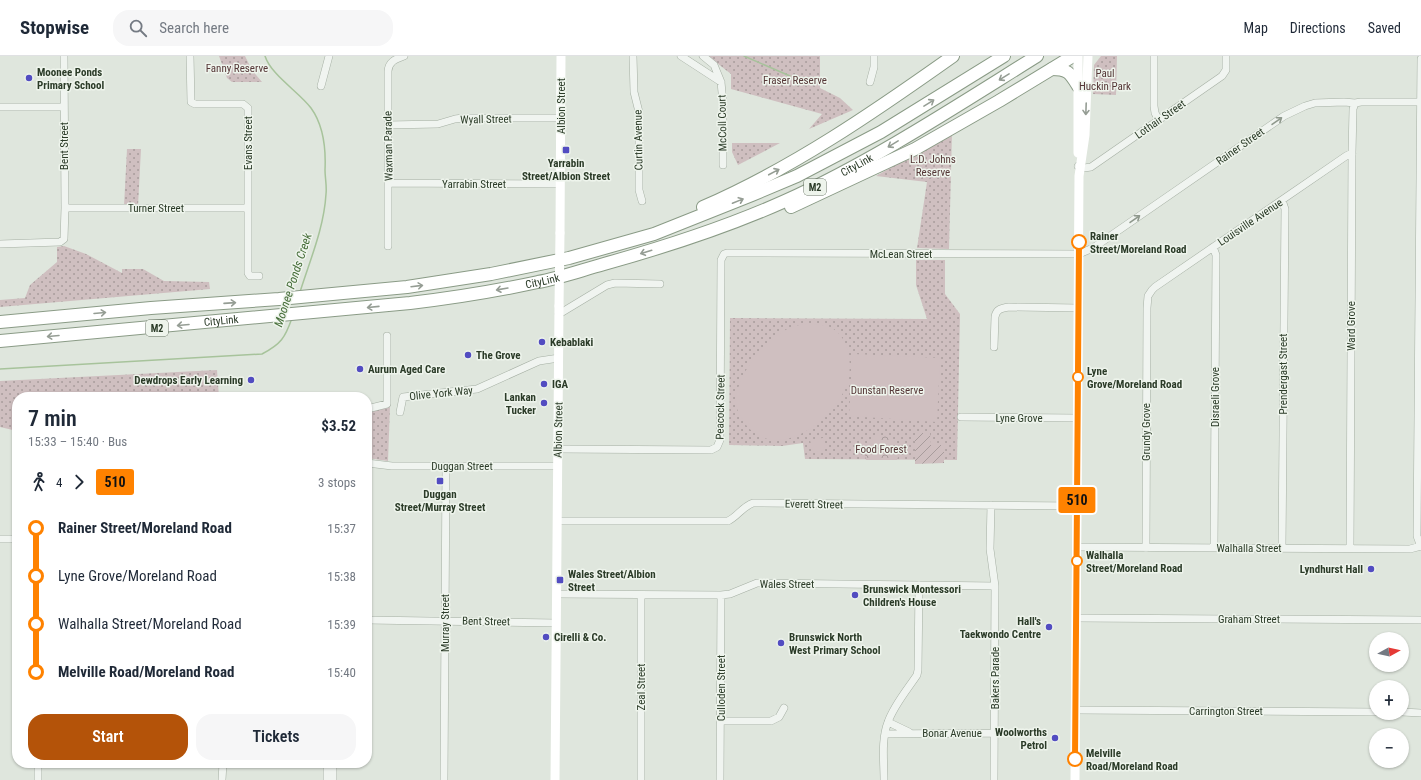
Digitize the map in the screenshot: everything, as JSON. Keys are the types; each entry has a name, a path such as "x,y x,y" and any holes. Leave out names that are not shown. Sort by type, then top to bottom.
{"highway":[{"path":"612,246 715,201 792,162 853,125 953,56"},
{"name":"CityLink","path":"0,322 399,288 531,267 612,246 654,234 797,176 881,132 1004,56"},
{"name":"CityLink","path":"0,341 305,314 410,303 540,282 669,245 748,217 786,200 848,170 1037,56"},
{"path":"669,245 729,229 766,217 806,200 915,148 999,101 1073,56"},
{"path":"1052,69 1059,69 1068,72 1078,86"}],"main road":[{"name":"Albion Street","path":"555,780 562,56"},
{"path":"1075,780 1079,254 1078,56"},
{"path":"1079,170 1085,135 1090,58"}],"street":[{"name":"Bent Street","path":"0,244 60,242 63,240 65,208 64,56"},
{"name":"Evans Street","path":"190,56 191,102 195,104 243,104 248,108 248,272 253,276 259,276"},
{"path":"321,86 329,56"},
{"name":"Waxman Parade","path":"388,246 388,70 393,58 404,56"},
{"name":"Curtin Avenue","path":"633,56 633,85 639,112 639,190 642,201"},
{"path":"681,56 721,82"},
{"path":"703,56 714,65 721,82"},
{"path":"870,82 874,67 874,56"},
{"path":"1154,56 1154,106 1155,113 1160,120"},
{"name":"Lothair Street","path":"1079,170 1091,166 1222,76 1226,70 1226,56"},
{"path":"1421,59 1420,413 1417,536 1421,546"},
{"name":"McColl Court","path":"721,82 723,165"},
{"name":"Rainer Street","path":"1079,254 1093,248 1288,114 1305,106 1315,103 1344,102 1421,102"},
{"name":"Ward Grove","path":"1350,548 1352,153 1353,109 1355,103"},
{"path":"0,107 64,107"},
{"name":"Wyall Street","path":"388,125 438,124 463,118 561,118"},
{"name":"Louisville Avenue","path":"1149,293 1155,287 1212,247 1352,153"},
{"name":"Yarrabin Street","path":"388,183 560,184"},
{"name":"Prendergast Street","path":"1282,200 1285,209 1282,548"},
{"name":"Turner Street","path":"65,208 248,208"},
{"name":"Disraeli Grove","path":"1212,247 1216,255 1214,548"},
{"name":"McLean Street","path":"724,254 729,252 1079,254"},
{"name":"Peacock Street","path":"558,449 711,450 717,448 720,440 721,260 724,254"},
{"path":"559,310 607,285 615,283 660,284"},
{"name":"Grundy Grove","path":"1146,548 1147,308 1149,293"},
{"path":"994,347 995,317 1000,309 1009,307 1078,308"},
{"path":"372,408 387,404 387,336"},
{"name":"Olive York Way","path":"400,412 403,397 474,390 539,361 559,358"},
{"name":"Lyne Grove","path":"960,418 1078,418"},
{"name":"Duggan Street","path":"372,464 392,466 558,466"},
{"name":"Murray Street","path":"444,780 446,466"},
{"name":"Everett Street","path":"557,521 728,521 742,508 753,503 1077,506"},
{"name":"Bakers Parade","path":"991,505 990,549 995,586 994,780"},
{"path":"0,539 12,539"},
{"name":"Walhalla Street","path":"1077,547 1410,549 1421,546"},
{"name":"Wales Street","path":"557,594 721,595 730,594 757,584 995,586"},
{"path":"884,780 885,734 888,722 895,708 917,675 918,670 919,585"},
{"name":"Zeal Street","path":"641,780 642,595"},
{"name":"Culloden Street","path":"720,780 721,595"},
{"name":"Graham Street","path":"1076,618 1421,620"},
{"name":"Bent Street","path":"372,620 556,622"},
{"path":"720,721 772,721 779,717 784,708"},
{"name":"Carrington Street","path":"1076,710 1369,712"},
{"path":"1409,712 1421,713"},
{"name":"Bonar Avenue","path":"888,722 909,732"},
{"name":"Bonar Avenue","path":"885,734 909,732 994,733"},
{"path":"38,768 38,780"},
{"path":"222,768 222,780"},
{"path":"327,768 327,780"},
{"path":"333,768 333,780"}],"green space":[{"name":"Fanny Reserve","path":"219,56 245,56 252,70 262,82 232,82 227,78"},
{"name":"Fraser Reserve","path":"708,56 820,56 820,88 840,98 853,110 809,129 822,114 731,89 731,74"},
{"name":"Paul Huckin Park","path":"1101,56 1117,56 1116,95 1093,94 1094,65"},
{"name":"L.D. Johns Reserve","path":"952,133 949,249 917,248 927,182 876,176"},
{"path":"732,143 780,143 738,165 732,152"},
{"path":"127,149 141,149 138,206 124,206"},
{"path":"64,246 86,254 122,273 122,269 143,269 164,281 209,282 210,289 0,307 0,300 25,298 30,285 57,262 57,247"},
{"name":"Dunstan Reserve","path":"916,260 945,260 945,294 960,314 957,460 805,459 803,443 782,446 729,445 730,318 927,319 916,285"},
{"path":"806,324 830,327 842,338 849,355 850,364 848,381 845,389 839,400 821,420 798,436 772,440 760,436 751,431 737,409 737,392 741,381 754,358 773,338 794,326"},
{"path":"853,354 940,358 937,422 849,416"},
{"path":"217,370 219,392 12,392 12,430 0,427 0,381"},
{"path":"390,407 388,461 372,459 372,411"},
{"path":"915,433 930,433 931,445 944,445 944,463 915,464"},
{"name":"Food Forest","path":"884,434 887,434 892,439 893,446 899,454 897,460 866,460 864,451 872,442 872,437 881,437"},
{"path":"823,438 825,450 813,453 810,440"}],"waterway":[{"name":"Moonee Ponds Creek","path":"265,56 268,63 279,77 311,108 319,122 323,138 326,188 325,207 316,244 300,292"},
{"path":"744,56 790,76"},
{"name":"Moonee Ponds Creek","path":"0,369 262,354 282,340 292,318"}],"bus line":[{"name":"510","path":"1075,759 1079,242"}],"place":[{"name":"Moonee Ponds Primary School","path":"29,78"},
{"name":"Yarrabin Street/Albion Street","path":"566,150"},
{"name":"Rainer Street/Moreland Road","path":"1079,242"},
{"name":"Kebablaki","path":"542,342"},
{"name":"The Grove","path":"468,355"},
{"name":"Aurum Aged Care","path":"360,369"},
{"name":"Lyne Grove/Moreland Road","path":"1078,377"},
{"name":"Dewdrops Early Learning","path":"251,380"},
{"name":"IGA","path":"544,384"},
{"name":"Lankan Tucker","path":"544,403"},
{"name":"Duggan Street/Murray Street","path":"440,481"},
{"name":"Walhalla Street/Moreland Road","path":"1077,561"},
{"name":"Lyndhurst Hall","path":"1371,569"},
{"name":"Wales Street/Albion Street","path":"560,580"},
{"name":"Brunswick Montessori Children's House","path":"855,595"},
{"name":"Hall's Taekwondo Centre","path":"1049,627"},
{"name":"Cirelli & Co.","path":"546,637"},
{"name":"Brunswick North West Primary School","path":"781,643"},
{"name":"Woolworths Petrol","path":"1055,738"},
{"name":"Melville Road/Moreland Road","path":"1075,759"}]}
